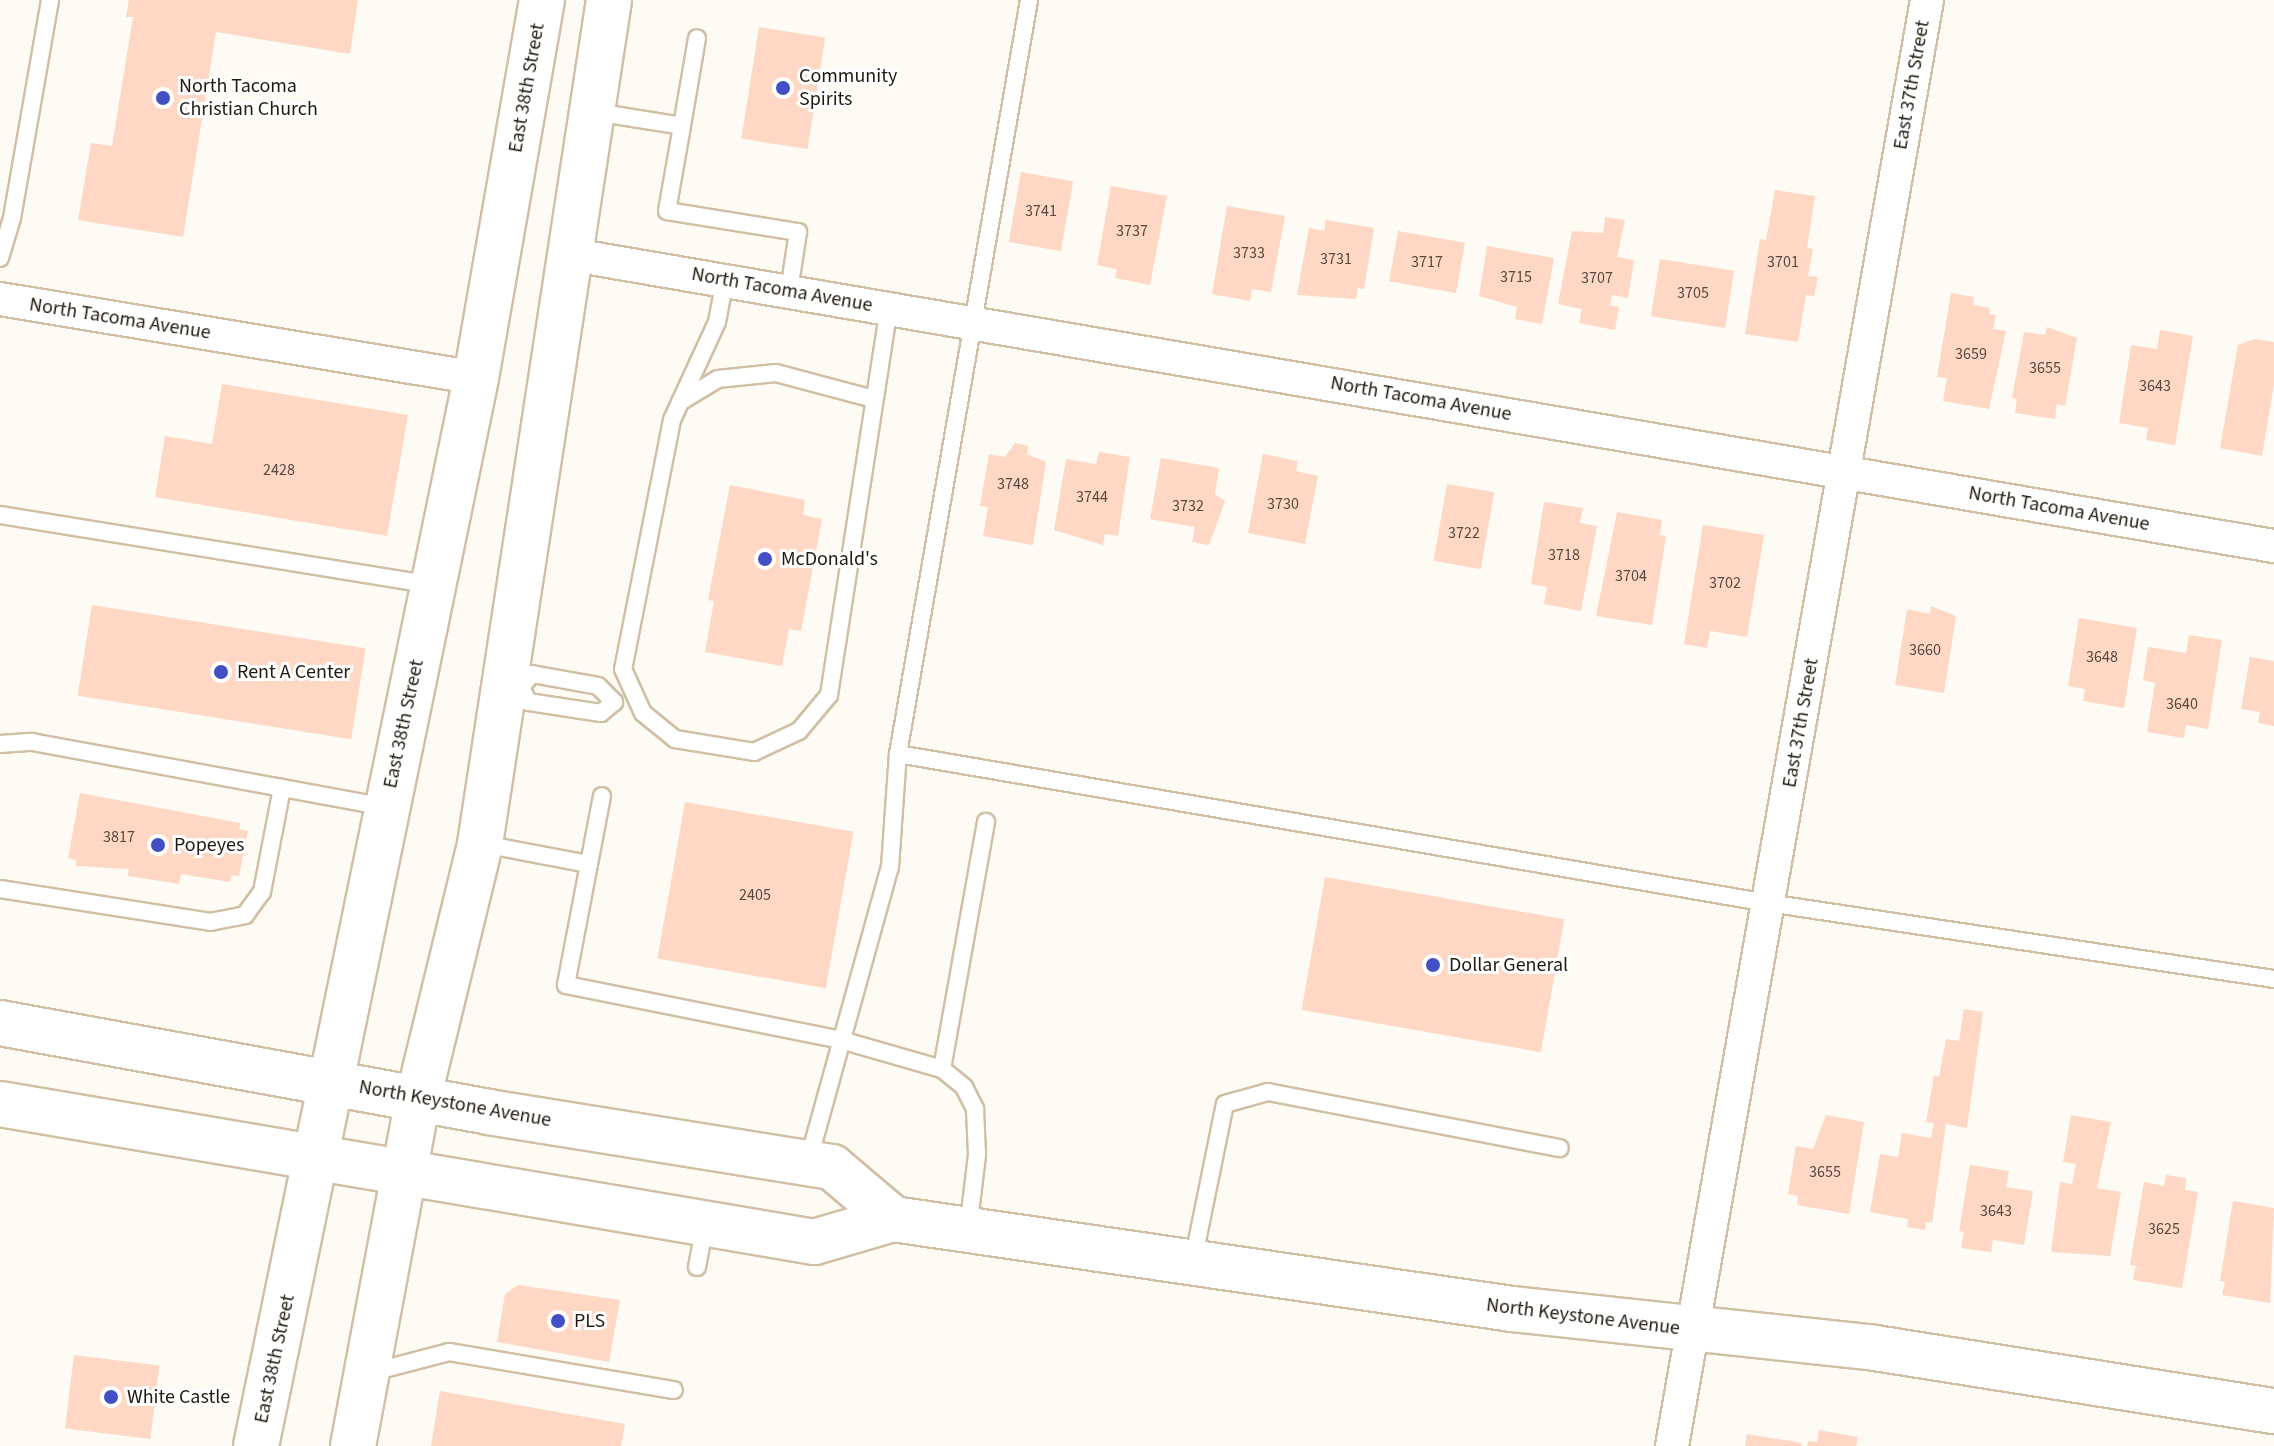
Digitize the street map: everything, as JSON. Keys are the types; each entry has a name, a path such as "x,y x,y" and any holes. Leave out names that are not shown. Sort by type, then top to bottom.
{"main road":[{"name":"East 38th Street","path":"256,1446 476,378 542,0"},
{"path":"353,1446 418,1099 480,844 513,686 512,604 609,0"},
{"name":"North Keystone Avenue","path":"0,1023 418,1099 832,1167 893,1219"},
{"name":"North Keystone Avenue","path":"0,1104 814,1242 893,1219 1192,1265 1690,1330 1875,1348 2274,1411"}],"street":[{"name":"East 37th Street","path":"1672,1446 1690,1330 1846,472 1927,0"},
{"name":"North Tacoma Avenue","path":"567,254 2274,546"},
{"name":"North Tacoma Avenue","path":"0,299 476,378"}],"lane":[{"path":"0,258 12,218 50,0"},
{"path":"808,1162 890,867 898,754 1027,0"},
{"path":"697,38 667,211 798,232 789,291"},
{"path":"590,111 682,126"},
{"path":"725,280 717,322 672,420 623,669 637,703 675,739 754,752 799,731 829,695 889,308"},
{"path":"680,402 718,379 776,373 874,399"},
{"path":"0,515 434,585"},
{"path":"614,702 601,713 540,704 528,702 513,686 532,674 598,686 614,702 637,703"},
{"path":"0,744 32,742 386,808"},
{"path":"898,754 1768,903 2274,979"},
{"path":"0,889 210,922 245,915 262,892 282,788"},
{"path":"602,796 566,985 841,1040 942,1069 964,1087 975,1109 977,1155 967,1230"},
{"path":"942,1069 986,822"},
{"path":"480,844 589,864"},
{"path":"1192,1265 1225,1104 1268,1092 1560,1148"},
{"path":"697,1267 705,1224"},
{"path":"367,1374 449,1352 674,1390"}],"building":[{"name":"North Tacoma Christian Church","path":"129,0 358,0 350,54 216,32 183,237 78,220 91,143 112,146 133,17 126,17"},
{"name":"Community Spirits","path":"759,27 825,37 807,149 741,139"},
{"path":"1021,172 1073,181 1061,251 1009,242"},
{"path":"1111,186 1167,196 1150,285 1115,278 1117,269 1097,265"},
{"path":"1775,190 1815,196 1807,248 1813,249 1808,276 1818,277 1814,296 1806,295 1798,342 1745,334 1760,239 1766,240"},
{"path":"1227,206 1285,216 1271,292 1252,289 1250,301 1212,294"},
{"path":"1605,217 1625,220 1617,257 1634,260 1628,298 1612,295 1610,305 1619,307 1615,330 1579,323 1582,309 1558,304 1572,231 1603,233"},
{"path":"1326,220 1374,228 1364,289 1358,288 1356,299 1297,295 1309,228 1324,231"},
{"path":"1398,231 1465,243 1456,293 1389,281"},
{"path":"1487,246 1554,258 1542,324 1515,319 1517,307 1479,296"},
{"path":"1660,259 1734,271 1725,328 1651,316"},
{"path":"1951,293 1974,297 1973,305 1990,308 1989,314 1996,315 1993,329 2006,331 1989,409 1943,401 1947,378 1937,377"},
{"path":"2047,327 2077,338 2065,406 2057,404 2055,419 2015,413 2017,399 2012,398 2024,332 2045,335"},
{"path":"2160,330 2193,336 2175,445 2146,440 2148,428 2119,423 2131,345 2157,349"},
{"path":"2254,339 2274,342 2274,384 2262,456 2220,448 2238,345"},
{"path":"222,384 408,415 387,536 155,497 165,436 212,444"},
{"path":"1015,443 1028,446 1027,454 1046,462 1033,545 983,536 988,507 980,506 989,454 1005,457"},
{"path":"1099,452 1130,457 1118,536 1105,534 1103,545 1054,530 1066,459 1096,464"},
{"path":"1263,454 1298,461 1296,471 1318,476 1305,544 1248,533"},
{"path":"1161,458 1219,468 1215,494 1225,501 1209,545 1192,542 1195,527 1150,519"},
{"path":"1447,484 1494,492 1481,569 1433,561"},
{"name":"McDonald's","path":"730,485 805,500 803,515 822,519 801,631 789,629 782,666 705,652 714,601 708,600"},
{"path":"1544,502 1583,508 1580,523 1597,526 1581,611 1544,604 1547,587 1531,584"},
{"path":"1617,512 1662,520 1660,535 1666,536 1652,625 1596,616"},
{"path":"1703,525 1764,535 1747,637 1710,631 1707,648 1684,644"},
{"name":"Rent A Center","path":"92,605 366,648 351,739 78,696"},
{"path":"1931,606 1956,616 1944,693 1895,685 1907,609 1930,614"},
{"path":"2079,618 2137,628 2124,708 2083,701 2085,689 2068,686"},
{"path":"2189,635 2222,640 2208,729 2186,725 2184,738 2147,732 2155,683 2143,680 2148,647 2186,653"},
{"path":"2250,657 2274,661 2274,726 2258,723 2260,712 2241,709"},
{"name":"Popeyes","path":"80,793 240,823 239,829 248,831 239,876 232,875 230,882 181,874 179,884 128,876 129,869 76,866 76,860 68,858"},
{"path":"685,802 853,832 826,988 657,959"},
{"name":"Dollar General","path":"1325,877 1564,919 1541,1052 1302,1010"},
{"path":"1964,1009 1983,1012 1967,1128 1946,1124 1932,1223 1926,1222 1925,1230 1907,1227 1908,1219 1870,1212 1880,1154 1898,1157 1902,1133 1931,1138 1934,1123 1926,1122 1934,1076 1939,1077 1946,1039 1959,1041"},
{"path":"1826,1115 1864,1122 1849,1214 1797,1205 1798,1196 1788,1194 1796,1146 1813,1149"},
{"path":"2071,1115 2111,1122 2097,1188 2121,1192 2110,1256 2051,1252 2060,1182 2072,1184 2076,1164 2063,1162"},
{"path":"1970,1165 2009,1171 2006,1187 2033,1191 2024,1245 1993,1240 1991,1252 1961,1248 1964,1232 1959,1231"},
{"path":"2166,1175 2186,1178 2185,1190 2198,1192 2182,1288 2133,1280 2136,1266 2130,1265 2144,1182 2164,1186"},
{"path":"2233,1201 2274,1208 2270,1303 2222,1295 2225,1282 2220,1281"},
{"name":"PLS","path":"518,1285 620,1300 609,1362 497,1342 505,1294"},
{"name":"White Castle","path":"74,1355 159,1365 150,1439 65,1428"},
{"path":"440,1391 625,1424 621,1446 431,1446"},
{"path":"1819,1430 1858,1437 1856,1446 1807,1446 1808,1441 1817,1442"},
{"path":"1747,1434 1802,1443 1801,1446 1745,1446"}],"place":[{"name":"Community Spirits","path":"783,88"},
{"name":"North Tacoma Christian Church","path":"163,98"},
{"name":"McDonald's","path":"765,559"},
{"name":"Rent A Center","path":"221,672"},
{"name":"Popeyes","path":"158,845"},
{"name":"Dollar General","path":"1433,965"},
{"name":"PLS","path":"558,1321"},
{"name":"White Castle","path":"111,1397"}]}
